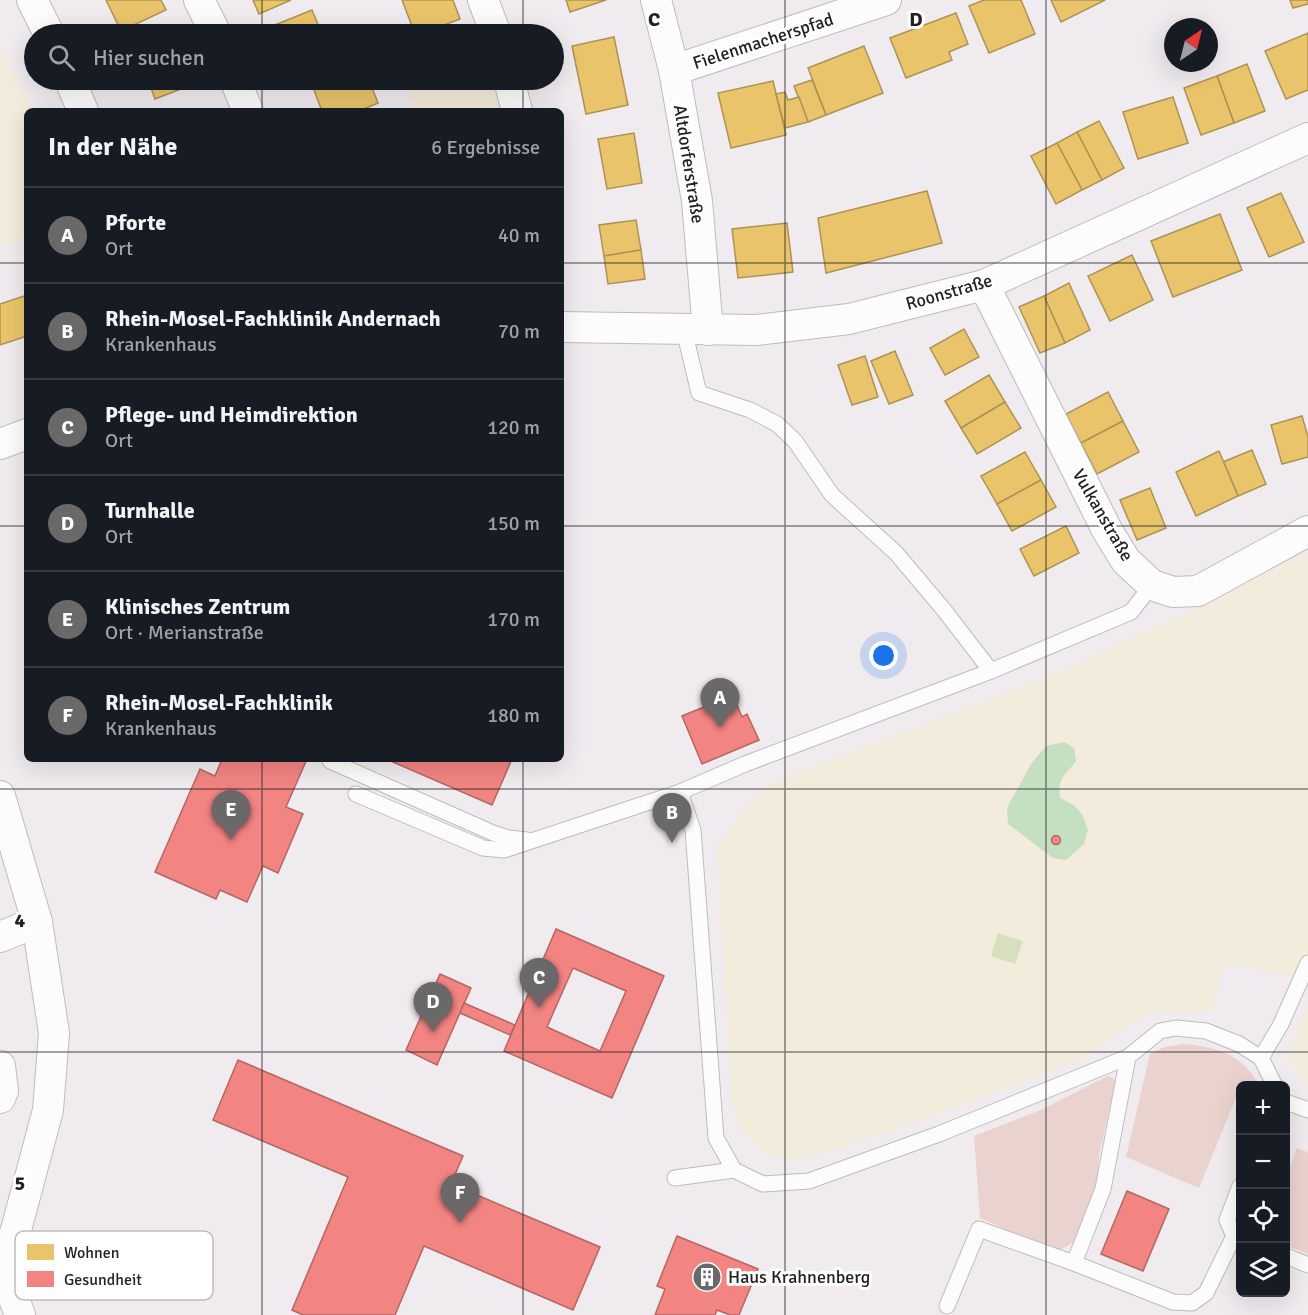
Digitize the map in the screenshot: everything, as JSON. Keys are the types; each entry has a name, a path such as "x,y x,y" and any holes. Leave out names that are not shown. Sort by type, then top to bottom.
{"street":[{"path":"32,0 44,24"},
{"path":"200,0 211,24"},
{"path":"483,0 492,24"},
{"name":"Altdorferstraße","path":"656,0 674,70 697,201 696,330"},
{"name":"Fielenmacherspfad","path":"674,70 878,2"},
{"path":"74,90 82,108"},
{"path":"239,90 247,108"},
{"path":"512,90 516,108"},
{"name":"Roonstraße","path":"564,327 756,330 849,319 984,285 1308,138"},
{"name":"Vulkanstraße","path":"984,285 1107,530 1126,561 1152,585 1173,592 1198,591 1308,531"},
{"path":"0,444 24,435"},
{"path":"0,796 37,922 54,1033 48,1110 16,1231"},
{"path":"0,937 37,922"},
{"path":"0,1066 3,1091 0,1098"},
{"path":"15,1233 1,1268 20,1315"}],"lane":[{"path":"696,330 699,393 750,410 777,424 795,441 832,495 896,553 991,671"},
{"path":"356,794 483,848 504,850 680,792 745,764 991,671 1131,612 1152,585"},
{"path":"332,762 493,833 530,841"},
{"path":"680,792 693,830 716,1138 734,1170 763,1185 809,1181 939,1134 1128,1057 1160,1031 1176,1028 1206,1031 1239,1044 1261,1058 1272,1081"},
{"path":"1261,1058 1281,1024 1308,963"},
{"path":"1074,1263 1103,1189 1128,1057"},
{"path":"1290,1103 1308,1110"},
{"path":"675,1178 734,1170"},
{"path":"1236,1196 1227,1220 1236,1235"},
{"path":"947,1306 979,1228 1173,1302 1192,1303 1206,1293 1236,1239"},
{"path":"1290,1258 1308,1265"}],"shaded area":[{"path":"0,48 32,108 24,108 24,239 0,246"},
{"path":"407,90 498,90 503,108 413,108"},
{"path":"1308,552 1308,980 1225,964 1211,1012 1158,1011 1128,1026 1087,1056 1042,1075 927,1118 798,1161 765,1153 741,1131 732,1105 717,846 745,808 768,784 1039,680 1183,615"},
{"path":"1064,742 1074,748 1076,761 1061,781 1060,798 1074,805 1083,816 1088,830 1084,844 1066,860 1053,858 1008,824 1007,808 1031,764 1046,746"},
{"path":"998,933 1023,941 1015,964 991,956"},
{"path":"1308,1003 1308,1088 1287,1059"},
{"path":"1183,1044 1217,1050 1244,1065 1256,1081 1236,1081 1236,1098 1199,1188 1126,1157 1150,1054 1164,1047"},
{"path":"1108,1076 1116,1080 1099,1155 1097,1184 1074,1242 1055,1251 980,1218 974,1136 1041,1110"},
{"path":"1297,1148 1308,1153 1308,1254 1290,1247 1290,1167"}],"building: Wohnen":[{"path":"106,0 161,0 166,10 136,24 118,24"},
{"path":"253,0 291,0 259,14"},
{"path":"402,0 453,0 460,19 447,24 411,24"},
{"path":"566,0 606,0 570,12"},
{"path":"984,0 1021,0 1035,34 989,53 969,6"},
{"path":"1051,0 1105,0 1061,22"},
{"path":"1290,0 1308,0 1308,4 1293,8"},
{"path":"312,10 318,24 277,24"},
{"path":"956,13 968,44 949,52 952,60 906,78 890,38"},
{"path":"1308,33 1308,90 1286,99 1265,51"},
{"path":"614,37 628,105 586,114 572,46"},
{"path":"864,46 883,93 826,115 808,68"},
{"path":"1247,64 1265,111 1234,123 1217,76"},
{"path":"1217,76 1234,123 1201,135 1184,88"},
{"path":"812,80 826,115 808,122 794,86"},
{"path":"773,81 786,135 731,148 718,93"},
{"path":"152,90 178,90 155,99"},
{"path":"314,90 373,90 378,103 366,108 321,108"},
{"path":"785,92 788,100 799,97 808,122 785,128 776,94"},
{"path":"1173,97 1188,143 1138,159 1123,112"},
{"path":"1099,121 1124,168 1102,180 1077,132"},
{"path":"1077,132 1102,180 1082,190 1057,143"},
{"path":"634,133 642,183 607,189 598,139"},
{"path":"1057,143 1082,190 1056,204 1031,156"},
{"path":"927,191 942,243 826,273 818,218"},
{"path":"1281,193 1304,242 1269,257 1247,208"},
{"path":"1220,214 1242,270 1173,297 1151,241"},
{"path":"636,220 641,250 604,256 599,225"},
{"path":"787,223 793,272 738,278 732,229"},
{"path":"641,250 645,279 608,284 604,256"},
{"path":"1132,255 1153,300 1110,321 1088,276"},
{"path":"1069,283 1090,330 1065,343 1044,296"},
{"path":"24,296 24,337 0,345 0,304"},
{"path":"1044,296 1065,343 1040,353 1019,307"},
{"path":"964,329 979,357 945,375 930,348"},
{"path":"895,351 913,395 889,404 871,361"},
{"path":"865,356 878,397 852,405 838,365"},
{"path":"989,375 1005,402 961,428 945,401"},
{"path":"1108,392 1123,421 1081,443 1066,414"},
{"path":"1005,402 1021,428 977,454 961,428"},
{"path":"1302,416 1308,437 1308,457 1282,464 1271,425"},
{"path":"1123,421 1139,452 1097,474 1081,443"},
{"path":"1252,450 1266,484 1238,496 1223,462"},
{"path":"1219,451 1238,496 1196,516 1176,472"},
{"path":"1025,452 1041,480 997,504 981,476"},
{"path":"1041,480 1056,507 1012,531 997,504"},
{"path":"1150,488 1166,528 1137,540 1120,500"},
{"path":"1066,526 1079,553 1034,576 1020,549"}],"building: Gesundheit":[{"path":"733,695 742,717 747,714 759,740 702,764 682,716"},
{"path":"221,762 306,762 286,807 303,814 278,873 263,866 247,902 220,890 216,899 155,872 200,769 215,776"},
{"path":"393,762 511,762 492,805"},
{"path":"1056,835 1061,840 1056,845 1051,840"},
{"path":"556,929 664,976 612,1098 504,1051","holes":["573,968 626,991 600,1051 547,1027"]},
{"path":"440,974 471,988 437,1065 406,1050"},
{"path":"464,1003 515,1025 510,1035 460,1013"},
{"path":"238,1060 463,1156 451,1184 600,1247 573,1310 424,1246 395,1315 303,1315 292,1310 348,1177 213,1120"},
{"path":"1127,1191 1169,1209 1143,1271 1101,1254"},
{"name":"Haus Krahnenberg","path":"677,1236 758,1269 739,1315 730,1315 717,1310 715,1315 655,1315 665,1289 657,1286"}],"place":[{"name":"Pforte","path":"720,728"},
{"name":"Klinisches Zentrum","path":"231,840"},
{"name":"Rhein-Mosel-Fachklinik Andernach","path":"672,843"},
{"name":"Pflege- und Heimdirektion","path":"539,1008"},
{"name":"Turnhalle","path":"433,1032"},
{"name":"Rhein-Mosel-Fachklinik","path":"460,1223"},
{"name":"Haus Krahnenberg","path":"707,1277"}]}
